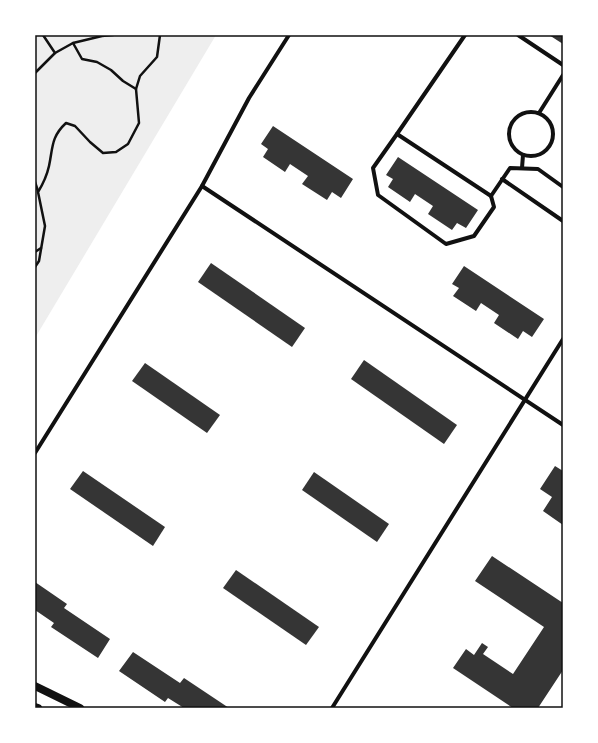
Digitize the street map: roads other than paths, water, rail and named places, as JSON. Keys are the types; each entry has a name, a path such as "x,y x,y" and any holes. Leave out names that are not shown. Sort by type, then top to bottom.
{"main road":[{"path":"35,686 80,708"}],"street":[{"path":"35,453 202,186 249,98 289,35"},
{"path":"397,134 491,196 494,207 474,236 446,244 378,195 373,168 465,35"},
{"path":"518,35 563,65"},
{"path":"539,113 563,75"},
{"path":"532,111 546,116 553,128 554,135 549,148 538,155 523,155 511,144 509,129 512,122 517,116 524,112 532,111"},
{"path":"522,168 523,155"},
{"path":"491,196 510,168 538,170 563,187"},
{"path":"502,179 563,221"},
{"path":"202,186 563,425"},
{"path":"332,708 563,339"}]}
